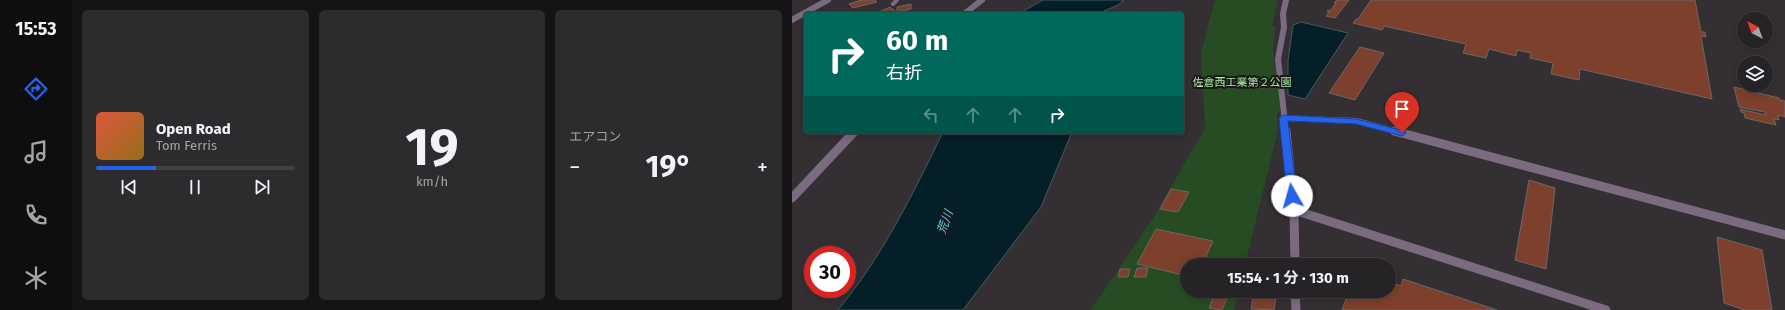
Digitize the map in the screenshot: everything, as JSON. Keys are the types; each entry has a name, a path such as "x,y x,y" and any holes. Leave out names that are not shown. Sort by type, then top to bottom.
{"street":[{"path":"806,12 828,0"},
{"path":"967,12 982,0"},
{"path":"1286,0 1283,14 1284,27 1278,59 1294,210 1295,258"},
{"path":"792,20 804,13"},
{"path":"1284,118 1356,121 1785,235"},
{"path":"792,198 852,134"},
{"path":"1294,210 1606,310"},
{"path":"1295,298 1296,310"}],"lane":[{"path":"893,4 896,0"}],"green space":[{"name":"佐倉西工業第２公園","path":"1215,0 1278,0 1272,26 1276,26 1273,50 1282,107 1277,114 1278,130 1247,258 1180,258 1180,298 1237,298 1234,310 1091,310 1157,212 1205,129 1201,53"}],"water":[{"path":"1043,0 1124,0 1118,5 1102,12 1022,12"},
{"path":"1301,22 1348,33 1305,99 1288,95 1288,60 1293,25"},
{"name":"荒川","path":"942,134 1071,134 1041,207 963,310 838,310 848,298 856,298 856,287 883,247 908,202"}],"building":[{"path":"861,0 875,0 877,2 853,8 849,4"},
{"path":"1339,0 1349,0 1335,18 1326,16 1329,12 1327,11 1331,10 1336,3 1334,3"},
{"path":"1371,0 1695,0 1701,32 1705,32 1706,37 1701,36 1712,99 1580,69 1579,80 1551,74 1553,63 1530,58 1531,53 1517,50 1516,56 1489,49 1486,58 1463,53 1466,44 1384,26 1382,30 1353,23 1356,19 1358,19"},
{"path":"911,4 911,9 897,12 897,7"},
{"path":"890,7 895,11 892,12 879,12"},
{"path":"1360,47 1384,53 1355,100 1329,93"},
{"path":"1734,87 1737,88 1737,92 1754,92 1785,101 1785,117 1778,115 1779,120 1774,119 1776,125 1745,118 1744,113 1741,112 1740,109 1766,115 1765,112 1739,107"},
{"path":"1529,180 1555,188 1546,269 1515,260"},
{"path":"1171,189 1189,192 1178,212 1160,209"},
{"path":"1156,229 1213,241 1205,258 1180,258 1180,274 1137,264"},
{"path":"1717,237 1762,250 1772,310 1745,310 1724,303"},
{"path":"1137,268 1148,268 1146,277 1134,277"},
{"path":"1120,269 1130,269 1128,277 1118,277"},
{"path":"1403,279 1497,310 1342,310 1346,298 1396,298 1396,284 1401,286"},
{"path":"1213,298 1227,298 1222,310 1209,308"},
{"path":"1253,298 1276,298 1274,310 1251,309"}],"route":[{"path":"1292,196 1284,118 1356,121 1402,133"}]}
